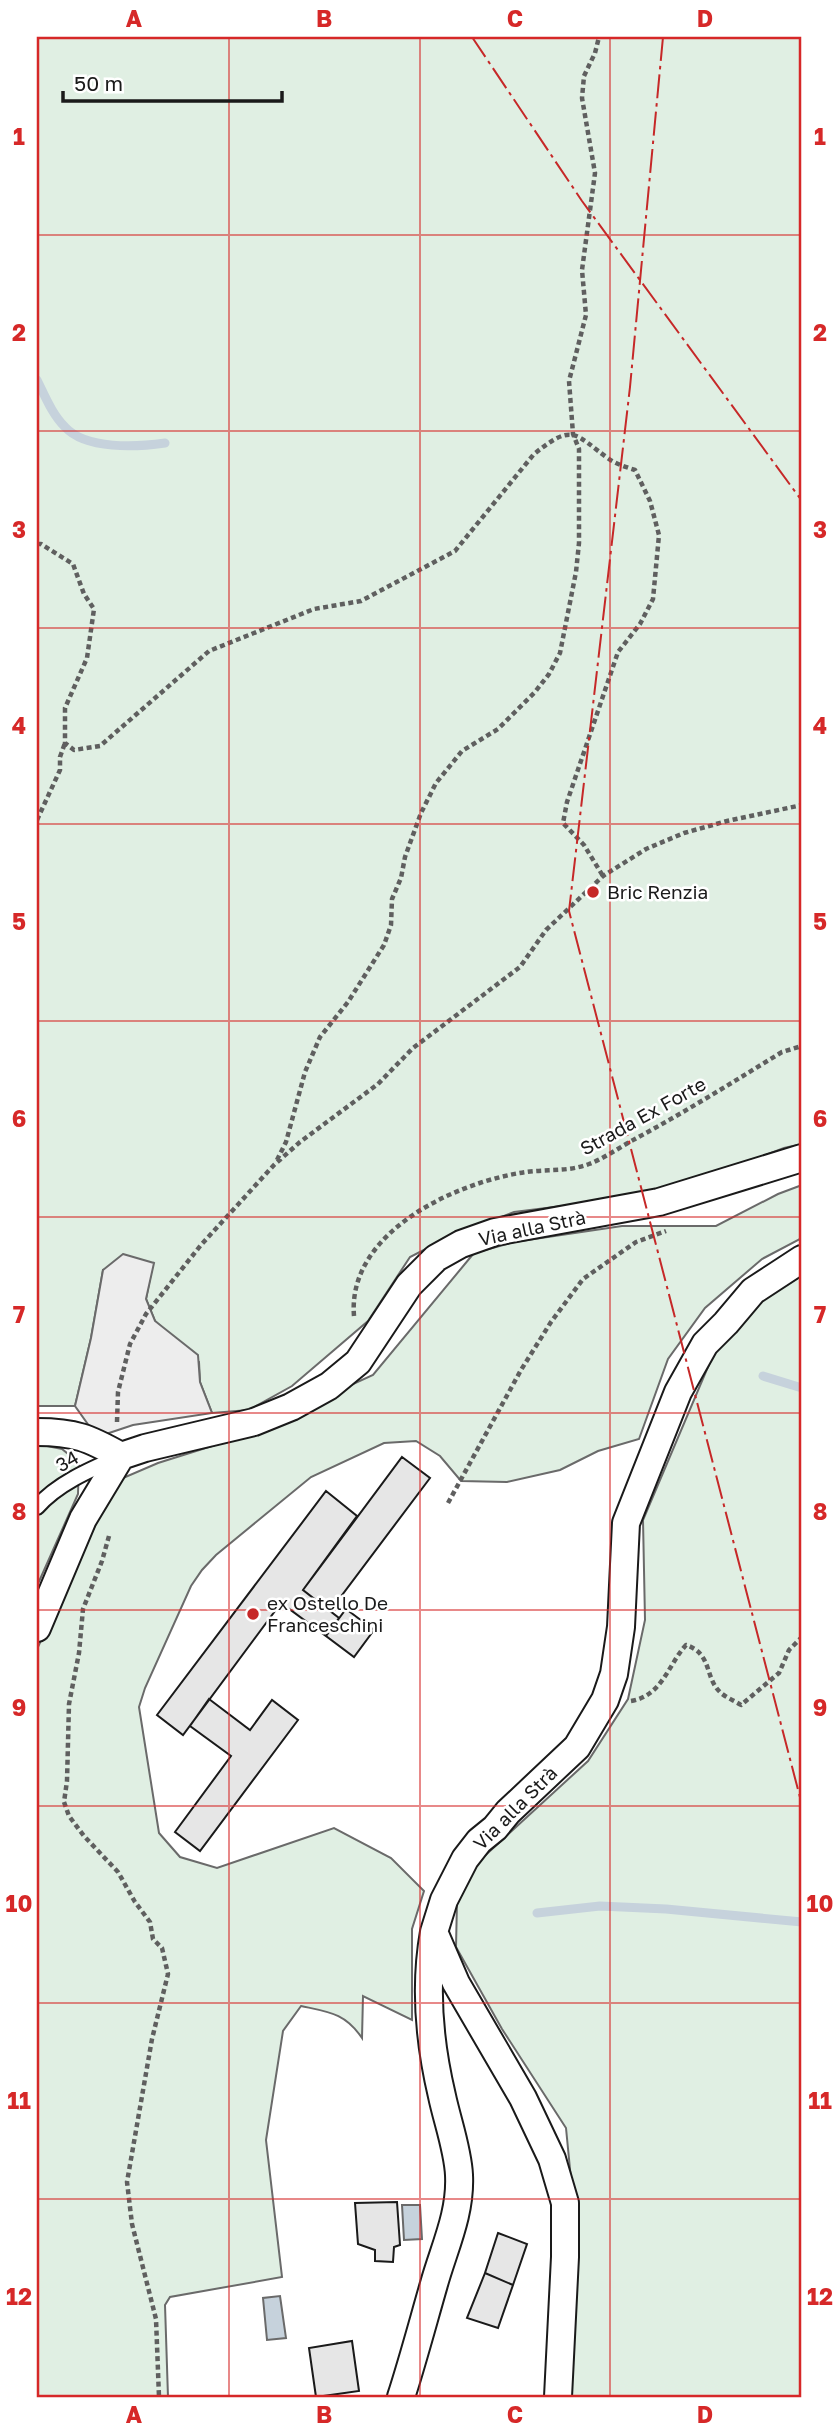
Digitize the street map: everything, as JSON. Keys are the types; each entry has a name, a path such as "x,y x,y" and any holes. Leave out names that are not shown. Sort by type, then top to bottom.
{"street":[{"name":"Via alla Strà","path":"121,1456 158,1444 254,1422 291,1407 329,1385 359,1362 410,1285 436,1258 461,1244 508,1229 659,1202 802,1158"},
{"name":"Via alla Strà","path":"401,2397 434,2281 453,2228 458,2196 459,2174 436,2073 428,2007 428,1964 434,1931 444,1900 465,1860 480,1841 576,1747 605,1700 614,1674 621,1627 626,1523 678,1392 705,1344 753,1291 802,1259"},
{"path":"37,1432 65,1432 95,1441 121,1456 83,1519 37,1628"},
{"path":"434,1931 456,1983 523,2098 552,2159 565,2203 558,2397"}],"lane":[{"name":"34","path":"37,1507 61,1487 121,1456"}],"path":[{"path":"274,1165 286,1142 304,1072 320,1037 348,1002 384,945 391,925 392,899 405,857 421,813 436,783 462,751 498,729 535,692 560,653 576,572 579,542 579,449 573,434 569,381 586,315 582,270 595,173 582,98 584,76 599,37"},
{"path":"65,743 74,750 100,746 209,652 314,609 361,601 455,551 534,454 550,441 573,434 589,442 611,460 635,470 650,500 659,536 653,599 640,624 618,652 567,802 563,823 584,845 603,876"},
{"path":"37,544 73,564 84,594 94,609 88,658 65,708 65,743 60,757 60,770 37,820"},
{"path":"121,1456 117,1433 118,1392 130,1344 146,1314 201,1245 274,1165 313,1131 378,1084 413,1048 520,967 546,930 603,876 646,849 684,833 740,817 802,805"},
{"name":"Strada Ex Forte","path":"359,1362 354,1310 360,1272 371,1255 391,1234 427,1205 451,1193 525,1172 570,1170 590,1164 668,1121 782,1052 802,1046"},
{"path":"448,1503 521,1370 551,1322 583,1279 636,1242 677,1227"},
{"path":"109,1535 102,1562 83,1609 79,1653 69,1704 64,1802 69,1816 118,1872 150,1922 153,1939 162,1948 168,1974 152,2039 127,2182 132,2224 156,2319 159,2397"},
{"path":"605,1700 633,1701 649,1696 668,1674 677,1655 686,1645 696,1648 704,1658 720,1692 741,1705 779,1673 789,1650 802,1637"}],"green space":[{"path":"37,37 802,37 802,1144 784,1148 693,1182 619,1199 514,1212 445,1239 410,1257 368,1321 292,1386 249,1410 212,1413 200,1382 199,1362 155,1321 146,1299 153,1263 103,1270 75,1406 37,1406"},
{"path":"802,1185 802,1238 762,1259 705,1308 668,1359 639,1439 598,1451 560,1470 507,1482 461,1481 440,1456 416,1441 384,1443 311,1477 216,1555 191,1586 139,1707 159,1833 180,1857 217,1868 334,1828 391,1858 424,1891 412,1929 412,2020 363,1996 362,2038 343,2018 301,2006 283,2031 266,2140 282,2277 170,2297 165,2305 168,2397 37,2397 37,1649 116,1481 158,1463 231,1440 373,1375 474,1253 514,1242 622,1226 716,1226 778,1194"},
{"path":"802,1276 802,2397 571,2397 577,2241 566,2128 502,2029 456,1947 457,1901 478,1862 588,1761 628,1699 645,1620 643,1520 713,1355 768,1295"},
{"path":"37,1444 62,1449 79,1463 78,1494 37,1586"}],"shaded area":[{"path":"123,1254 154,1263 146,1299 155,1321 198,1355 200,1382 212,1413 133,1425 97,1437 75,1406 103,1270"},
{"path":"402,2205 420,2205 422,2239 404,2240"},
{"path":"280,2296 286,2338 267,2340 263,2298"}],"building":[{"path":"402,1457 430,1478 330,1611 303,1590"},
{"name":"ex Ostello De Franceschini","path":"326,1491 357,1516 303,1590 339,1618 326,1636 281,1603 183,1735 157,1715"},
{"path":"346,1609 374,1630 354,1657 326,1636"},
{"path":"209,1699 250,1730 272,1700 298,1720 200,1851 175,1832 231,1756 190,1726"},
{"path":"397,2202 400,2245 394,2247 393,2262 375,2261 375,2250 358,2244 355,2203"},
{"path":"498,2233 527,2244 513,2285 485,2273"},
{"path":"485,2273 513,2285 498,2328 467,2318"},
{"path":"352,2341 359,2391 316,2397 309,2348"}],"waterway":[{"path":"37,380 56,416 65,427 86,440 112,445 165,443"},
{"path":"763,1376 802,1388"},
{"path":"537,1913 600,1906 666,1909 802,1922"}],"power":[{"path":"472,37 582,201 802,501"},
{"path":"663,37 630,387 569,911 802,1805"}],"place":[{"name":"Bric Renzia","path":"593,892"},
{"name":"ex Ostello De Franceschini","path":"253,1614"}]}
